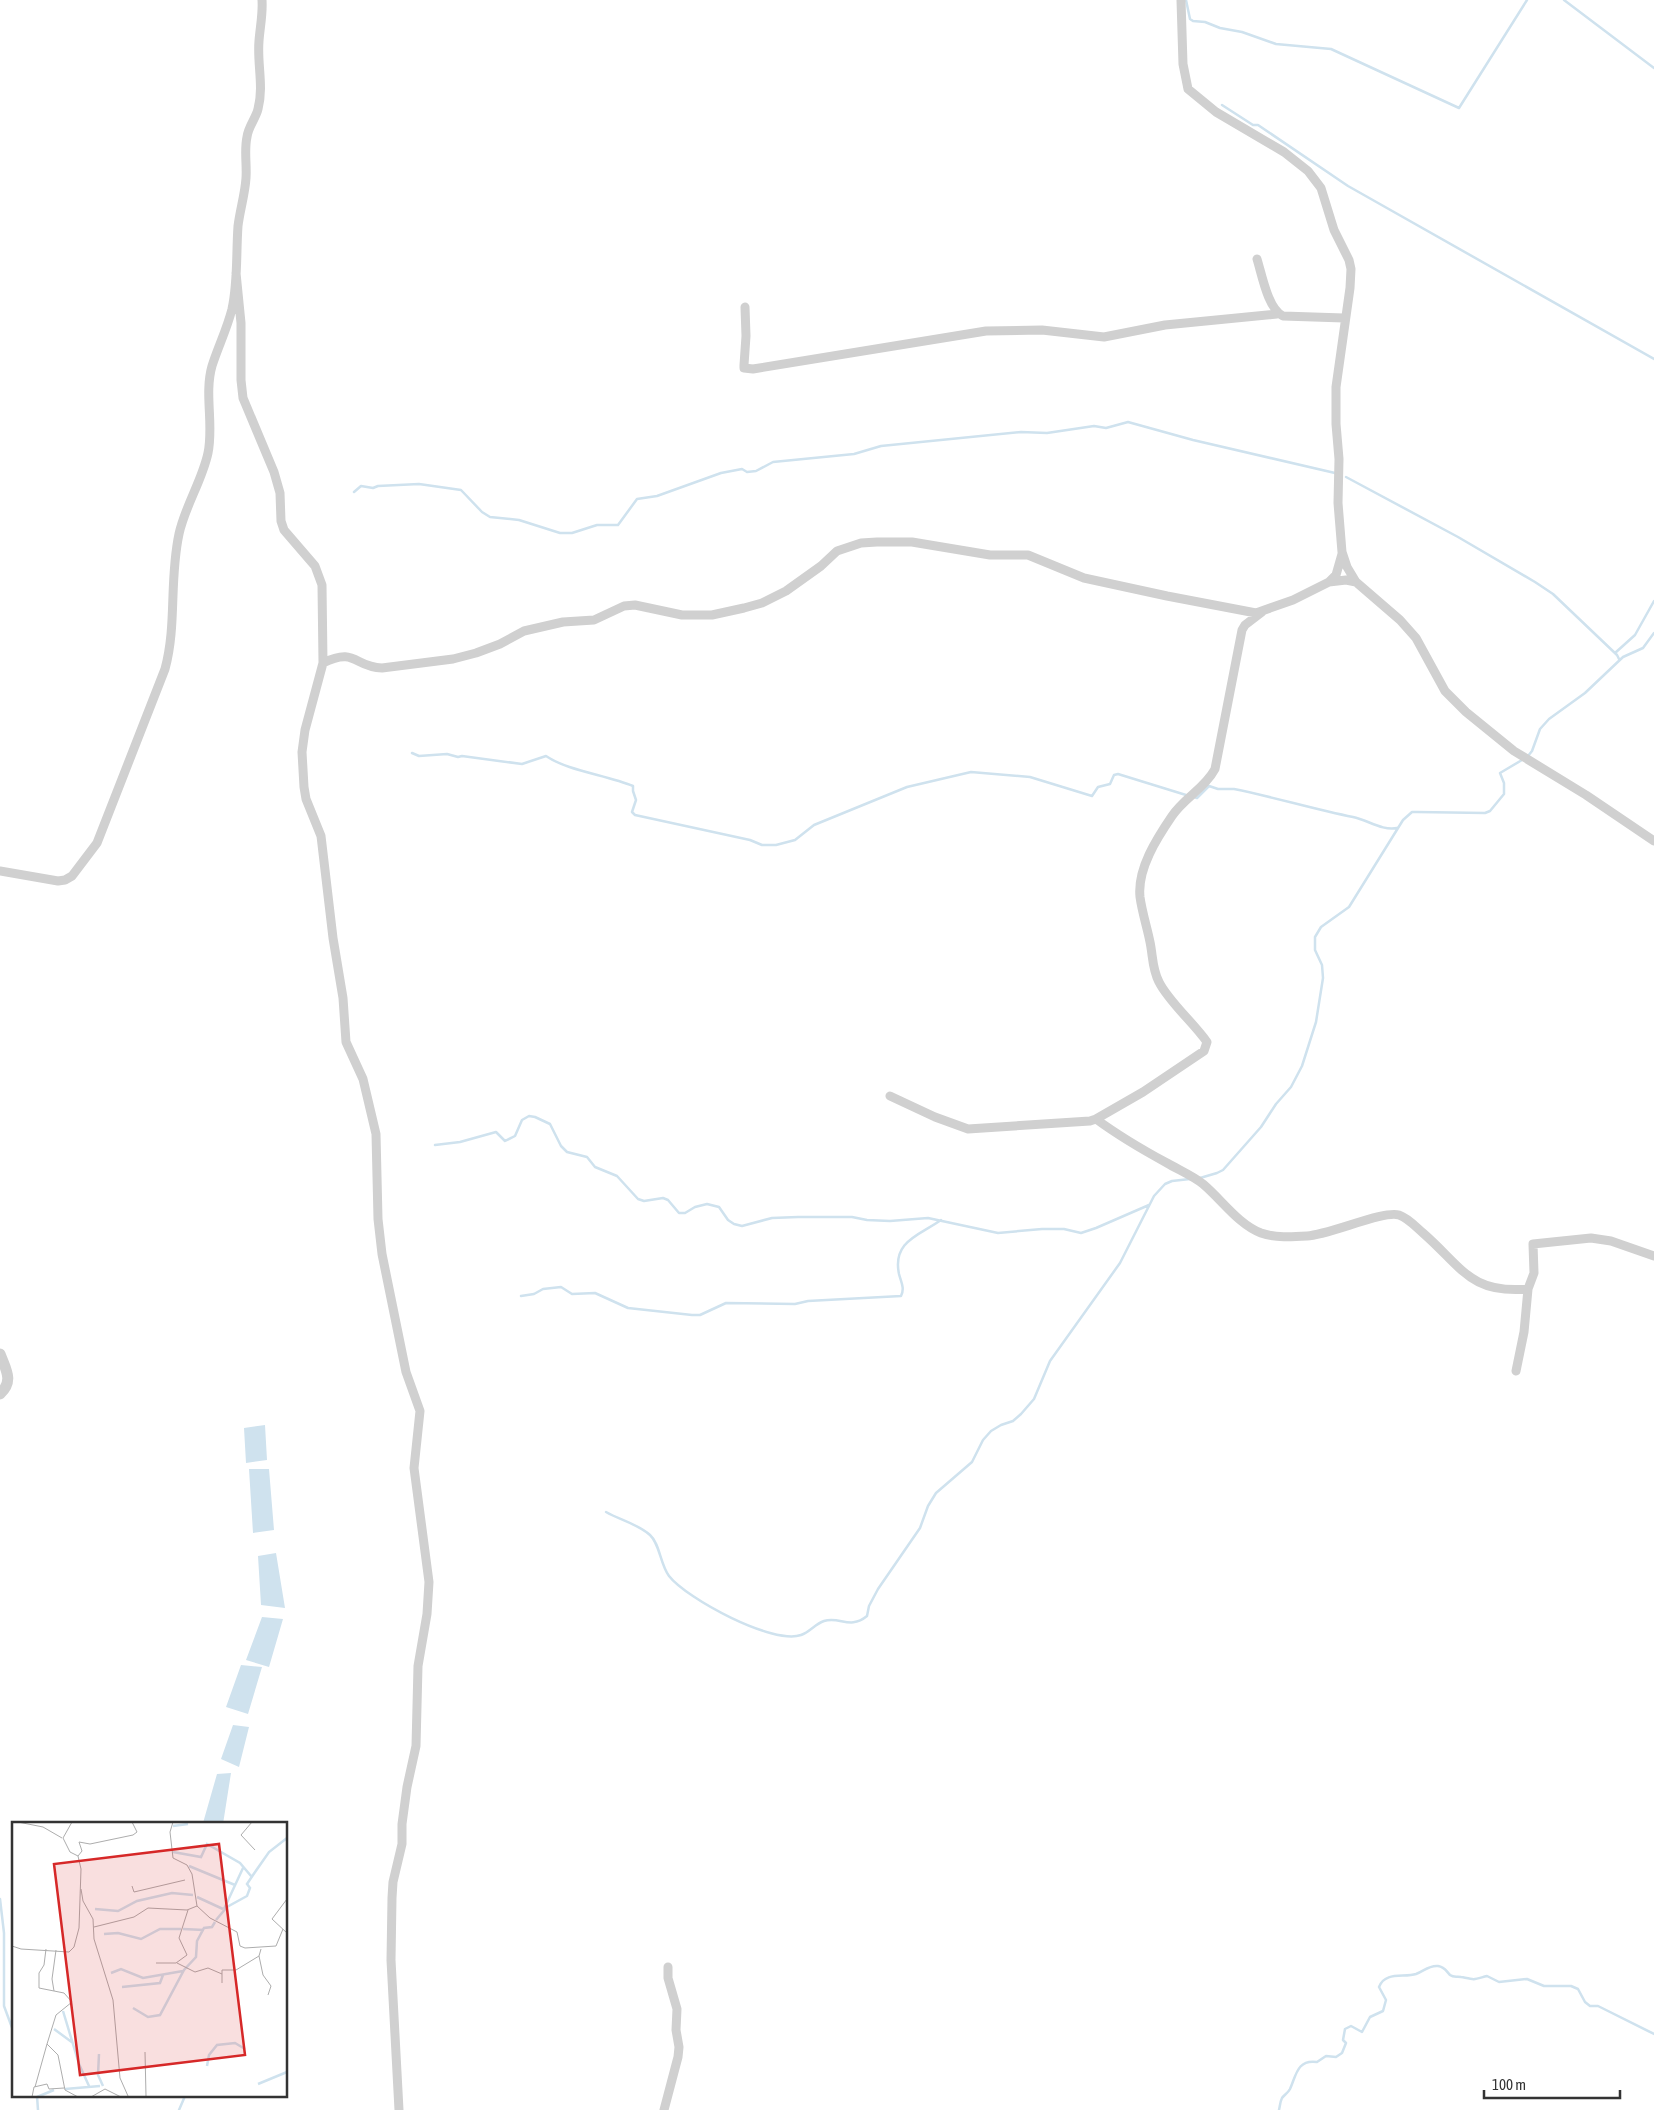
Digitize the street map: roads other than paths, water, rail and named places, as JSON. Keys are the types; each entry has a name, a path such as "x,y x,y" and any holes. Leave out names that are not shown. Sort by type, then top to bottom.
{"street":[{"path":"0,871 45,880 66,880 72,876 97,843 165,669 170,649 175,553 180,530 204,469 208,450 209,383 212,366 227,328 232,308 236,273 238,223 246,181 247,135 258,111 262,82 259,42 263,14 262,0"},
{"path":"1181,0 1183,64 1188,88 1216,112 1292,157 1308,171 1320,188 1334,230 1346,251 1351,269 1350,288 1344,318 1336,387 1338,503 1342,552 1347,567 1356,582 1416,638 1445,691 1472,717 1514,751 1654,840"},
{"path":"1258,259 1272,306 1278,314"},
{"path":"236,273 242,336 241,380 243,398 274,472 280,493 281,520 284,530 315,566 322,585 323,664 305,730 302,752 304,787 306,799 321,836 333,938 342,991 346,1042 363,1079 376,1134 378,1219 382,1254 406,1372 420,1411 414,1468 429,1582 427,1614 418,1666 416,1746 407,1787 402,1824 402,1844 393,1882 392,1898 392,1960 399,2110"},
{"path":"745,307 744,368 753,369 986,331 1042,330 1104,337 1165,325 1278,314 1283,316 1344,318"},
{"path":"323,664 344,656 354,658 372,667 382,668 453,659 500,644 524,630 562,622 594,620 624,606 635,605 682,615 712,615 726,612 774,598 821,566 837,551 861,543 912,542 990,555 1028,555 1084,578 1256,613 1293,600 1329,582 1336,575 1342,552"},
{"path":"1329,582 1346,580 1356,582"},
{"path":"890,1096 935,1117 968,1129 1041,1125 1096,1119 1185,1065 1206,1048 1207,1042 1159,982 1151,957 1150,941 1140,896 1141,881 1151,852 1173,814 1188,797 1206,782 1215,768 1242,630 1250,621 1264,611"},
{"path":"1096,1119 1142,1149 1203,1184 1222,1203 1260,1233 1282,1237 1308,1236 1342,1229 1378,1216 1398,1215 1414,1225 1462,1272 1476,1282 1507,1291 1528,1289"},
{"path":"1516,1371 1524,1332 1528,1289 1534,1273 1533,1244 1591,1238 1611,1241 1654,1256"},
{"path":"0,1354 8,1379 8,1385 0,1394"},
{"path":"664,2110 679,2047 676,2030 676,2009 668,1978 668,1967"}],"water":[{"path":"265,1425 267,1460 246,1463 244,1428"},
{"path":"249,1469 269,1469 274,1530 253,1533"},
{"path":"276,1553 285,1608 261,1605 258,1556"},
{"path":"262,1617 283,1619 269,1667 246,1660"},
{"path":"241,1665 262,1667 248,1714 226,1707"},
{"path":"233,1725 249,1727 239,1767 221,1759"},
{"path":"231,1773 223,1822 203,1822 217,1774"}],"waterway":[{"path":"1186,0 1190,19 1193,21 1205,22 1220,28 1242,32 1276,44 1331,49 1459,108 1527,0"},
{"path":"1564,0 1654,68"},
{"path":"1222,105 1253,125 1258,125 1348,186 1654,359"},
{"path":"354,492 361,486 373,488 378,486 419,484 461,490 482,512 490,517 519,520 560,533 572,533 597,525 618,525 637,499 657,496 721,473 742,469 747,472 756,471 773,462 854,454 881,446 1021,432 1047,433 1094,426 1106,428 1128,422 1193,440 1335,473"},
{"path":"1346,477 1458,537 1535,582 1553,594 1619,659"},
{"path":"1615,653 1635,635 1654,601"},
{"path":"1528,756 1532,751 1540,729 1549,719 1585,693 1623,657 1643,648 1654,633"},
{"path":"412,753 419,756 447,754 458,757 522,764 546,756 576,769 633,786 636,800 632,812 635,815 750,840 762,845 776,845 795,840 814,825 907,787 971,772 1030,777 1092,796 1098,787 1110,784 1114,775 1118,774 1186,795"},
{"path":"1200,1178 1223,1170 1261,1127 1276,1104 1291,1087 1302,1066 1316,1022 1323,978 1322,965 1315,950 1315,937 1321,927 1349,907 1403,820 1412,812 1485,813 1490,811 1504,794 1504,783 1500,773 1522,760"},
{"path":"1194,797 1197,798 1209,786 1218,789 1234,789 1359,818 1380,827 1397,828"},
{"path":"435,1145 460,1142 496,1132 505,1141 515,1136 522,1120 529,1116 535,1117 550,1124 561,1146 567,1152 587,1157 595,1167 617,1176 638,1199 644,1201 663,1198 668,1200 679,1213 685,1213 695,1207 707,1204 719,1207 728,1220 742,1226 772,1218 852,1217 890,1221 928,1218 998,1233 1042,1229 1064,1229 1081,1233 1149,1205"},
{"path":"606,1512 640,1528 650,1535 656,1544 666,1571 679,1586 711,1607 752,1627 788,1636 804,1634 824,1621 855,1622 861,1620 867,1616 869,1606 878,1589 920,1528 928,1506 936,1493 972,1462 983,1440 991,1431 1013,1421 1034,1399 1050,1361 1120,1263 1154,1196 1165,1184 1172,1181 1190,1179"},
{"path":"521,1296 534,1294 543,1289 561,1287 572,1294 595,1293 628,1308 692,1315 700,1315 726,1303 795,1304 808,1301 901,1296 903,1288 898,1263 904,1246 917,1235 941,1220"},
{"path":"0,1899 4,1933 4,2006 12,2028"},
{"path":"1279,2110 1280,2102 1289,2090 1301,2066 1305,2063 1317,2062 1326,2056 1336,2057 1342,2053 1346,2043 1343,2040 1345,2029 1351,2026 1362,2032 1370,2017 1383,2011 1386,2000 1379,1987 1382,1982 1390,1977 1416,1974 1432,1966 1442,1967 1454,1977 1474,1979 1487,1976 1499,1982 1527,1979 1544,1986 1571,1986 1578,1989 1585,2002 1590,2006 1598,2006 1654,2034"},
{"path":"37,2098 38,2110"},
{"path":"179,2110 184,2098"}]}
